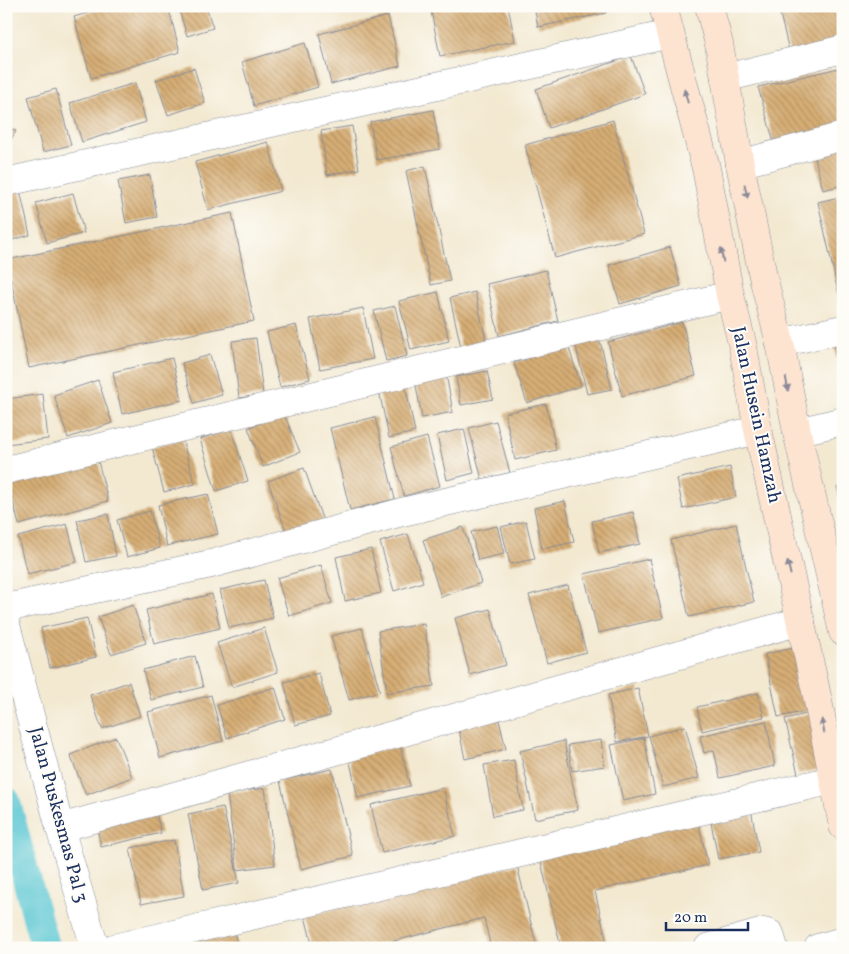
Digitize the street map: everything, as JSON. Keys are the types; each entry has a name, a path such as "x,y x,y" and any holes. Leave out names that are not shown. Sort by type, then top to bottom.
{"street":[{"name":"Jalan Husein Hamzah","path":"663,6 706,168 758,430 801,621 843,826"},
{"name":"Jalan Husein Hamzah","path":"709,6 719,44 740,164 764,281 780,343 797,432 843,632"},
{"path":"6,182 670,34"},
{"path":"725,78 843,49"},
{"path":"740,164 843,136"},
{"path":"6,470 730,295"},
{"path":"780,343 843,329"},
{"path":"797,432 843,421"},
{"path":"6,608 211,564 402,512 758,430"},
{"path":"60,828 801,621"},
{"name":"Jalan Puskesmas Pal 3","path":"6,625 60,828 95,948"},
{"path":"114,948 833,780"},
{"path":"708,948 764,932 770,934 774,948"},
{"path":"818,948 843,941"}],"building":[{"path":"110,6 168,6 180,52 91,78 74,17"},
{"path":"178,6 206,6 213,28 187,36"},
{"path":"430,6 508,6 515,41 440,56"},
{"path":"534,6 604,6 606,13 538,27"},
{"path":"778,6 843,6 843,42 790,55"},
{"path":"388,16 400,66 331,84 319,34"},
{"path":"305,43 318,87 254,106 242,62"},
{"path":"631,56 645,94 549,128 536,89"},
{"path":"843,67 843,130 775,146 758,87"},
{"path":"194,68 205,103 168,115 156,80"},
{"path":"135,83 146,122 82,142 70,103"},
{"path":"56,89 71,145 43,152 28,97"},
{"path":"433,110 440,149 377,160 370,122"},
{"path":"613,120 644,234 555,258 525,145"},
{"path":"6,126 16,131 6,148"},
{"path":"352,126 359,169 327,175 321,131"},
{"path":"268,142 281,191 208,210 195,162"},
{"path":"843,147 843,185 823,190 814,154"},
{"path":"425,166 450,281 431,285 406,171"},
{"path":"150,175 157,217 126,223 118,181"},
{"path":"20,190 30,235 12,240 6,216 6,193"},
{"path":"73,193 84,233 47,243 36,203"},
{"path":"843,196 843,309 842,309 818,202"},
{"path":"232,213 254,321 29,368 7,260"},
{"path":"670,247 681,286 620,304 609,265"},
{"path":"546,270 558,321 499,336 487,284"},
{"path":"438,292 449,341 411,350 399,301"},
{"path":"475,292 486,340 461,347 450,298"},
{"path":"395,306 407,356 386,361 374,311"},
{"path":"363,308 373,359 320,369 310,319"},
{"path":"682,322 696,376 622,396 608,342"},
{"path":"296,325 310,379 280,387 267,332"},
{"path":"599,337 612,389 587,394 575,342"},
{"path":"256,338 263,395 239,398 232,341"},
{"path":"568,345 581,386 527,403 514,363"},
{"path":"843,346 843,389 842,389 834,347"},
{"path":"210,355 222,395 194,403 182,363"},
{"path":"172,358 182,400 122,414 113,372"},
{"path":"487,371 493,399 461,405 456,377"},
{"path":"446,374 453,412 422,418 415,380"},
{"path":"98,380 112,423 68,438 54,395"},
{"path":"404,380 415,432 389,438 378,386"},
{"path":"43,394 48,439 6,444 6,399"},
{"path":"546,404 556,450 515,460 505,413"},
{"path":"284,414 300,452 263,467 248,428"},
{"path":"375,417 395,499 350,510 330,428"},
{"path":"496,421 510,473 482,480 469,428"},
{"path":"231,429 248,481 216,491 200,439"},
{"path":"464,429 474,473 447,480 437,435"},
{"path":"427,437 440,486 404,496 391,447"},
{"path":"182,439 195,484 164,492 152,447"},
{"path":"96,453 108,501 19,525 7,477"},
{"path":"730,467 736,497 683,509 677,479"},
{"path":"304,468 323,521 287,534 268,481"},
{"path":"843,486 843,508 842,508 837,487"},
{"path":"208,494 218,534 167,546 158,505"},
{"path":"565,501 574,542 542,549 534,508"},
{"path":"150,511 160,548 127,557 117,520"},
{"path":"633,512 640,544 599,553 592,521"},
{"path":"108,514 116,556 86,562 77,520"},
{"path":"526,521 535,559 510,564 501,527"},
{"path":"67,524 77,562 27,574 18,537"},
{"path":"736,524 754,602 689,617 671,540"},
{"path":"497,526 504,554 478,560 471,532"},
{"path":"463,527 481,583 441,597 423,540"},
{"path":"408,534 423,582 394,591 380,542"},
{"path":"371,549 381,593 345,601 336,557"},
{"path":"649,559 663,618 598,633 584,574"},
{"path":"321,565 332,603 289,616 277,578"},
{"path":"264,580 273,618 229,628 220,590"},
{"path":"568,585 586,652 547,663 529,595"},
{"path":"212,594 220,628 154,644 146,610"},
{"path":"133,605 146,643 111,654 98,617"},
{"path":"490,609 506,665 470,675 455,618"},
{"path":"87,618 96,657 50,668 41,628"},
{"path":"424,624 434,686 387,693 378,631"},
{"path":"264,628 278,672 232,687 217,643"},
{"path":"362,628 380,691 349,700 331,636"},
{"path":"799,647 812,710 778,717 765,654"},
{"path":"195,656 203,687 151,700 143,670"},
{"path":"319,673 330,716 295,725 284,682"},
{"path":"129,682 140,716 102,729 90,695"},
{"path":"275,687 285,719 227,738 217,705"},
{"path":"638,688 648,736 617,742 608,695"},
{"path":"758,693 764,717 702,731 697,707"},
{"path":"211,695 223,741 160,758 148,712"},
{"path":"814,712 827,767 798,774 785,719"},
{"path":"498,716 506,749 465,759 458,725"},
{"path":"766,721 775,766 720,778 714,750 704,753 700,736"},
{"path":"685,726 699,778 663,787 649,736"},
{"path":"116,737 132,777 86,795 70,755"},
{"path":"644,738 655,794 623,801 611,745"},
{"path":"601,740 605,766 572,771 568,745"},
{"path":"564,741 578,810 535,819 520,751"},
{"path":"400,746 410,786 358,798 349,758"},
{"path":"514,760 523,810 493,816 484,765"},
{"path":"332,769 353,856 301,869 280,781"},
{"path":"265,788 275,865 237,870 227,793"},
{"path":"443,788 455,836 382,853 371,805"},
{"path":"154,805 161,833 101,847 95,819"},
{"path":"223,807 239,883 203,890 188,814"},
{"path":"751,809 759,852 718,859 710,817"},
{"path":"697,816 708,865 595,891 608,948 561,948 539,853"},
{"path":"174,840 184,896 141,904 130,848"},
{"path":"517,865 537,948 491,948 484,918 367,948 313,948 305,916"},
{"path":"234,931 238,948 182,948 181,944"}],"waterway":[{"path":"6,801 45,948"}]}
